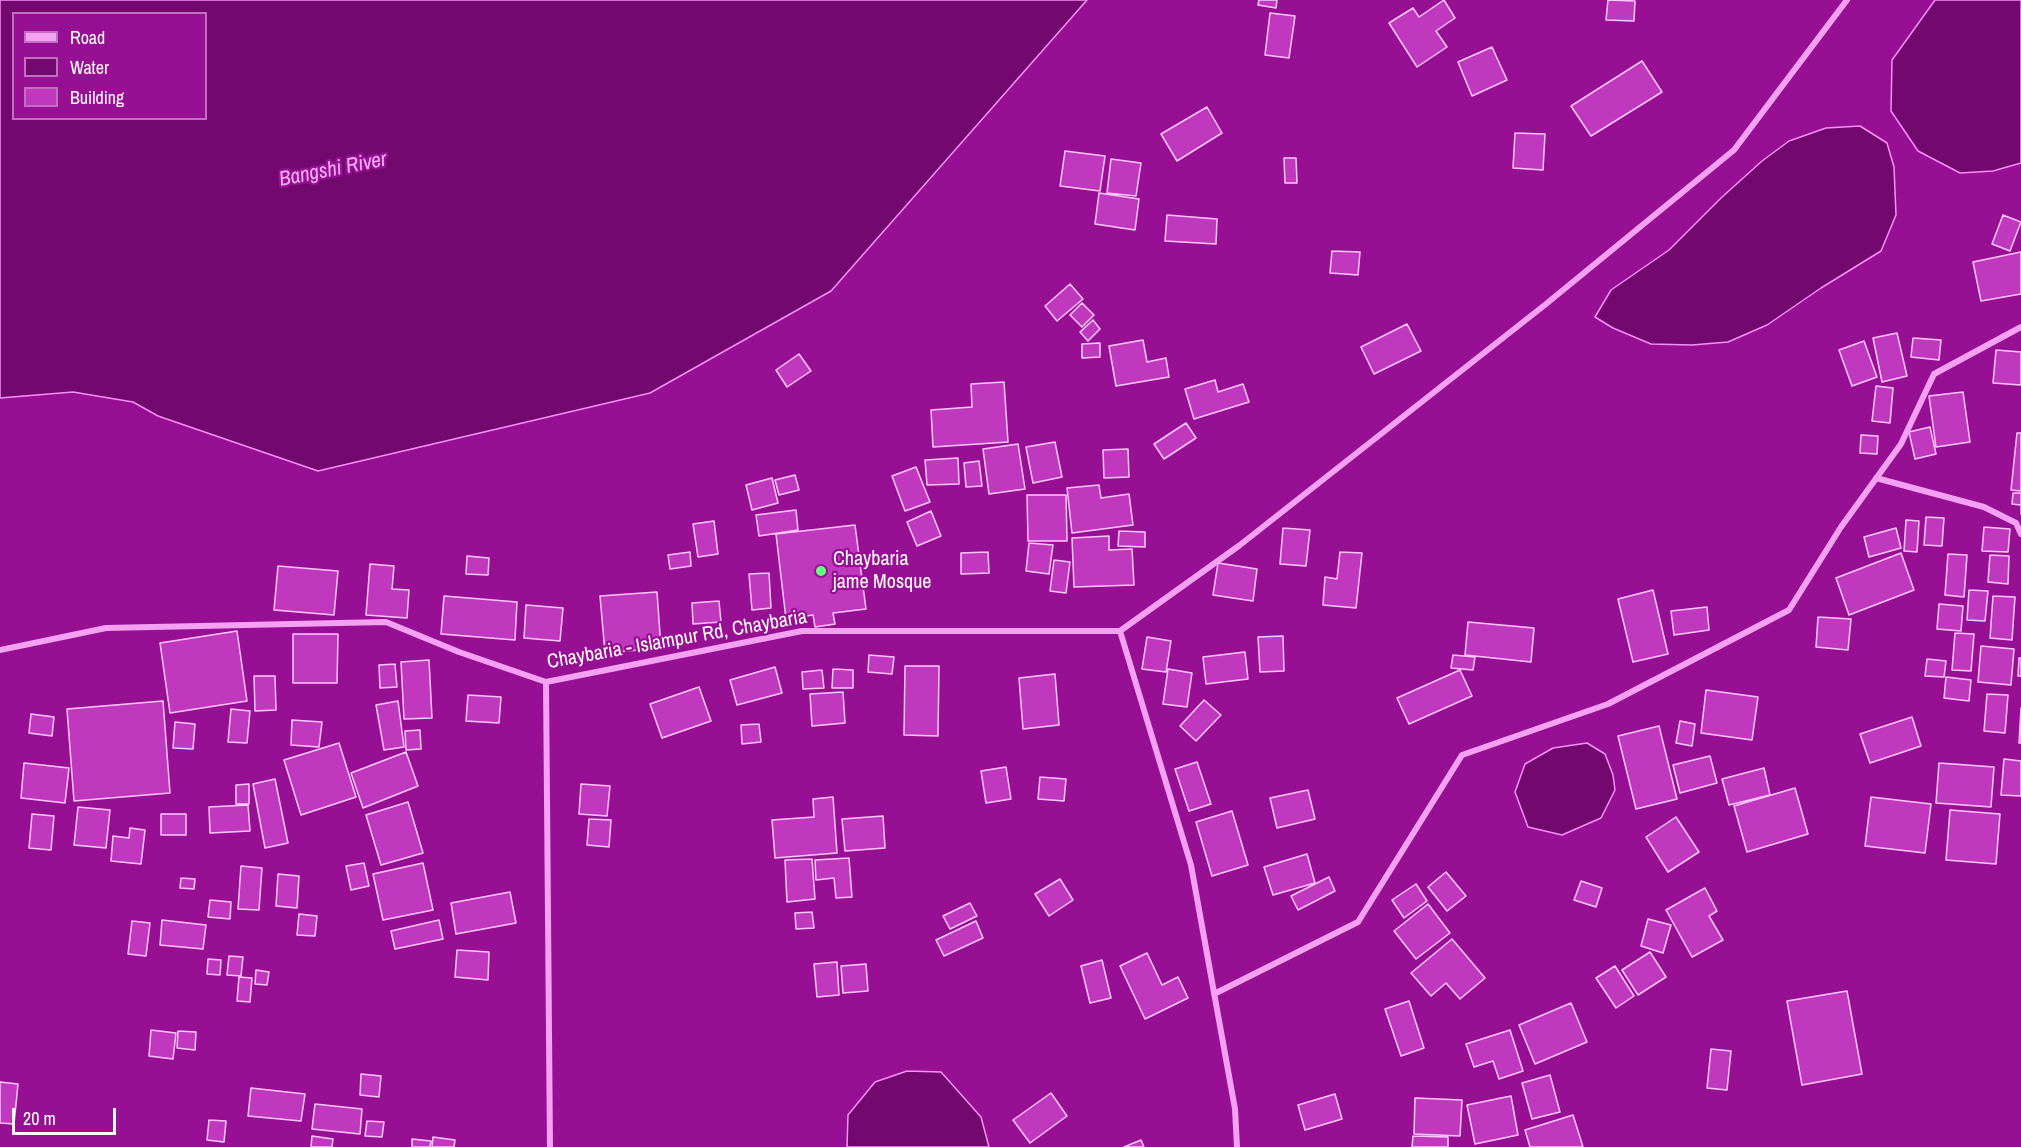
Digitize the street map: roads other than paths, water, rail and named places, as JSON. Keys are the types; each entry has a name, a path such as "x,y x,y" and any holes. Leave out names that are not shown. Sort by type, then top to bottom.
{"street":[{"path":"1237,1147 1235,1109 1191,865 1120,631 1258,531 1546,304 1734,150 1847,0"},
{"path":"1214,994 1358,922 1462,755 1608,704 1789,610 1840,527 1901,444 1934,374 2021,327"},
{"path":"1876,478 1984,507 2016,523 2021,534"},
{"name":"Chaybaria - Islampur Rd, Chaybaria","path":"0,650 106,628 386,622 459,652 546,682 802,631 1120,631"},
{"path":"546,682 550,1147"}],"water":[{"name":"Bangshi River","path":"0,0 1087,0 831,291 650,393 318,471 158,416 133,402 73,392 0,398"},
{"path":"1935,0 2021,0 2021,163 1993,171 1960,173 1918,151 1891,111 1892,60"},
{"path":"1860,126 1887,143 1894,167 1896,215 1881,251 1767,325 1728,342 1692,345 1651,344 1613,328 1595,317 1611,290 1669,250 1721,198 1762,161 1789,141 1826,128"},
{"path":"1587,743 1605,754 1613,775 1615,790 1601,818 1562,835 1528,827 1515,792 1525,764 1553,748"},
{"path":"907,1071 941,1072 981,1117 989,1147 847,1147 848,1115 875,1082"}],"place":[{"name":"Chaybaria jame Mosque","path":"821,571"}]}
